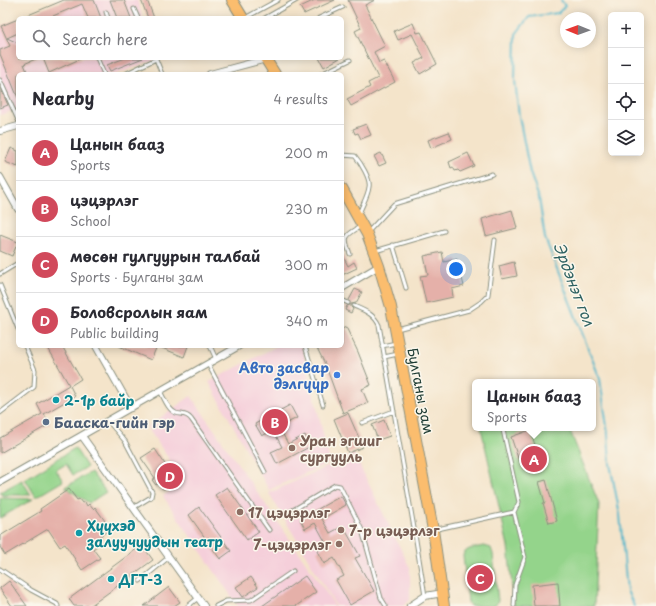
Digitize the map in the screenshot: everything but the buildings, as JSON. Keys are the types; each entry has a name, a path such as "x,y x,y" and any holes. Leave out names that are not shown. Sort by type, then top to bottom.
{"highway":[{"path":"232,0 243,16"},
{"path":"267,60 274,72"},
{"name":"Булганы зам","path":"344,194 362,225 374,251 391,307 433,530 444,606"}],"street":[{"path":"234,71 263,60"},
{"path":"0,131 16,127"},
{"path":"0,177 16,205"},
{"path":"344,287 379,266"},
{"path":"97,348 131,408"},
{"path":"0,482 235,348"},
{"path":"82,436 204,606"},
{"path":"411,606 425,596 443,593"}],"lane":[{"path":"248,16 278,0"},
{"path":"269,16 297,0"},
{"path":"323,16 343,7"},
{"path":"134,9 137,16"},
{"path":"106,12 107,16"},
{"path":"98,60 103,72"},
{"path":"129,72 154,60"},
{"path":"156,60 161,72"},
{"path":"325,72 350,60"},
{"path":"0,80 16,116"},
{"path":"344,154 355,156 369,181 362,225"},
{"path":"350,254 346,241 347,236 394,204 492,174"},
{"path":"374,251 444,230"},
{"path":"396,330 469,310 481,302 488,295 495,240"},
{"path":"393,245 406,288"},
{"path":"0,274 16,264"},
{"path":"0,268 5,271"},
{"path":"0,285 16,324"},
{"path":"344,301 348,303"},
{"path":"354,306 372,314 379,325 425,596"},
{"path":"382,346 398,343"},
{"path":"0,413 34,387 35,370 26,348"},
{"path":"211,348 216,359"},
{"path":"306,348 323,405"},
{"path":"384,357 400,354"},
{"path":"208,364 265,472"},
{"path":"160,391 171,409 178,413 186,414 192,419 269,530"},
{"path":"362,423 394,411"},
{"path":"108,421 125,441 152,492 151,497 133,508"},
{"path":"503,431 519,502 514,512 525,557 515,585 514,606"},
{"path":"288,513 335,485 340,486 362,530 381,598 386,606"},
{"path":"415,534 514,512"},
{"path":"140,581 169,558"},
{"path":"0,570 58,606"},
{"path":"216,606 226,601 251,600 293,571"},
{"path":"188,606 198,598"}],"shaded area":[{"path":"73,0 137,0 142,16 28,16"},
{"path":"16,21 16,60 155,60 122,72 16,72 16,110 0,115 0,26"},
{"path":"273,348 302,348 330,462 269,490 209,382"},
{"path":"191,396 335,606 238,606 163,496 184,481 147,427"},
{"name":"7-р цэцэрлэг","path":"354,454 410,568 410,600 403,606 336,606 269,493"}],"green space":[{"path":"482,431 570,431 599,504 594,606 514,606 508,546"},
{"path":"75,448 87,467 73,475 66,464 56,470 63,481 36,497 25,479"},
{"path":"91,472 106,492 89,503 65,487"},
{"path":"22,480 31,495 2,495 0,492"},
{"path":"0,498 33,499 0,518"},
{"path":"484,546 491,548 493,554 498,601 495,606 470,606 468,602 463,555 469,549"}],"waterway":[{"name":"Эрдэнэт гол","path":"561,0 565,6 558,13 529,17 516,34 515,80 519,116 530,173 539,198 545,238 600,379 608,434 610,464 620,515 627,591 634,606"}],"place":[{"name":"Авто засвар дэлгүүр","path":"337,375"},
{"name":"2-1р байр","path":"56,400"},
{"name":"Бааска-гийн гэр","path":"46,422"},
{"name":"цэцэрлэг","path":"275,422"},
{"name":"Уран эгшиг сургууль","path":"292,448"},
{"name":"Цанын бааз","path":"534,459"},
{"name":"Боловсролын яам","path":"170,476"},
{"name":"17 цэцэрлэг","path":"240,512"},
{"name":"7-р цэцэрлэг","path":"341,530"},
{"name":"Хүүхэд залуучуудын театр","path":"79,533"},
{"name":"7-цэцэрлэг","path":"339,544"},
{"name":"мөсөн гулгуурын талбай","path":"480,578"},
{"name":"ДГТ-3","path":"111,579"}]}
